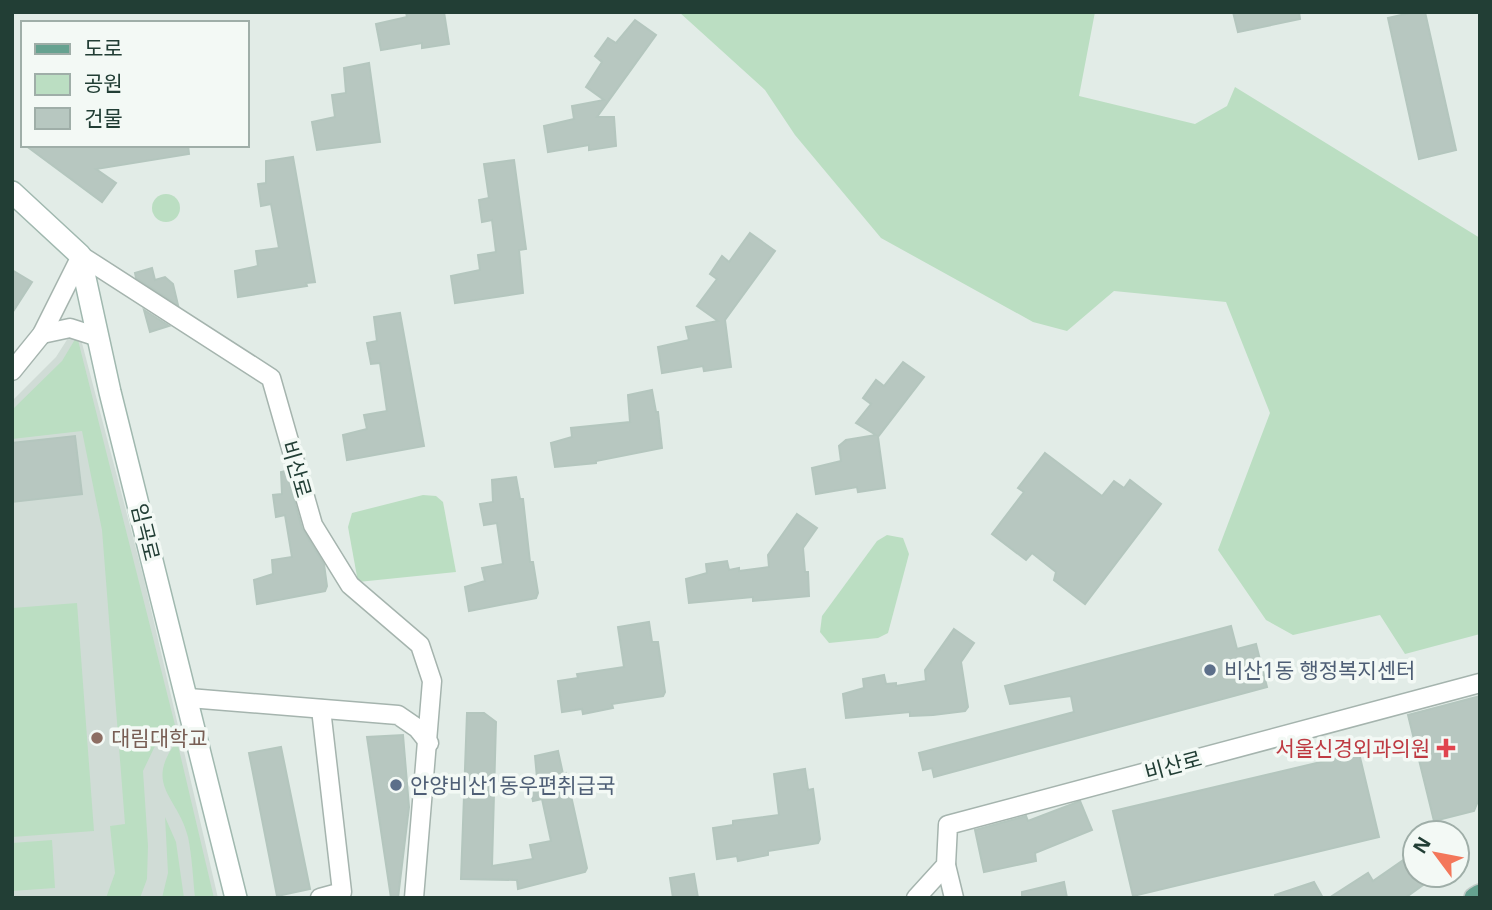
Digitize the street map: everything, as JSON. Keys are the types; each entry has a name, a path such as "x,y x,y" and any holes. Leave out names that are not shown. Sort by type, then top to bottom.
{"main road":[{"path":"1475,898 1480,895"}],"street":[{"path":"12,192 80,256 42,334 12,371"},
{"name":"임곡로","path":"80,256 236,898"},
{"name":"비산로","path":"80,256 271,378 313,525 325,547 350,585 420,645 432,681 429,743 414,898"},
{"path":"42,334 70,328 98,337"},
{"name":"비산로","path":"946,865 948,825 1480,683"},
{"path":"188,698 397,715 417,728 429,743"},
{"path":"320,898 342,892 321,709"},
{"path":"916,898 946,865"},
{"path":"946,865 954,898"}],"shaded area":[{"name":"대림대학교","path":"77,324 144,579 218,898 12,898 12,401 56,357"}],"green space":[{"path":"679,12 1095,12 1079,96 1195,124 1227,106 1235,87 1480,238 1480,634 1405,654 1380,615 1293,635 1266,620 1218,550 1270,413 1226,302 1114,291 1067,331 1033,322 881,238 795,135 765,90"},
{"path":"166,194 176,198 180,208 176,218 166,222 156,218 152,208 156,198"},
{"path":"77,336 175,725 154,748 143,771 148,846 147,879 140,898 106,898 115,873 110,826 125,824 102,530 82,431 12,439 12,410 62,361"},
{"path":"423,495 436,496 443,502 456,572 358,582 348,527 352,513"},
{"path":"887,535 903,538 909,554 888,633 878,638 829,643 820,632 822,616 877,541"},
{"path":"77,603 94,831 12,837 12,608"},
{"path":"177,741 214,898 195,898 188,837 163,780 167,756"},
{"path":"165,817 176,842 184,898 162,898 168,873"},
{"path":"52,840 55,888 12,891 12,843"}],"building":[{"path":"406,12 444,12 449,44 422,48 422,43 381,50 376,24 407,17"},
{"path":"1233,12 1299,12 1300,19 1238,32"},
{"path":"1425,12 1456,150 1419,159 1388,18"},
{"path":"635,20 656,35 597,117 614,117 616,146 589,150 589,145 548,152 544,126 574,119 572,106 604,100 586,87 602,62 595,56 608,38 616,43"},
{"path":"369,63 380,142 317,150 312,122 335,117 332,95 346,93 344,68"},
{"path":"28,147 188,147 189,154 96,169 116,183 102,202"},
{"path":"293,157 315,282 306,283 307,286 238,297 235,271 258,266 256,251 279,248 271,204 261,206 258,184 266,183 266,161"},
{"path":"514,160 526,249 519,250 523,293 455,303 451,276 480,270 478,255 496,252 492,220 482,222 479,200 489,198 484,164"},
{"path":"750,233 775,251 725,320 731,367 704,371 703,366 662,373 658,347 689,340 686,327 718,321 697,306 717,279 710,274 722,256 729,262"},
{"path":"152,268 155,280 165,277 173,284 178,305 136,278 135,273"},
{"path":"12,270 32,282 12,313"},
{"path":"144,310 169,326 150,332"},
{"path":"400,313 424,446 347,460 343,435 367,429 364,415 387,411 380,363 371,364 367,343 377,341 374,317"},
{"path":"903,362 924,377 878,437 885,488 858,492 857,487 816,494 812,468 841,461 839,446 846,440 876,435 856,423 871,404 863,398 876,380 884,386"},
{"path":"652,390 658,412 662,448 596,463 555,467 551,443 572,437 571,428 630,422 628,395"},
{"path":"75,436 82,494 12,502 12,443"},
{"path":"1045,453 1102,496 1114,481 1124,488 1130,480 1161,504 1085,604 1054,580 1056,572 1032,553 1026,560 992,534 1024,492 1018,488"},
{"path":"286,471 302,528 324,564 327,586 325,591 257,604 254,580 273,574 272,560 292,557 285,515 276,517 273,495 282,494 281,472"},
{"path":"516,477 520,499 523,499 530,562 533,562 538,593 536,598 469,611 465,587 485,581 482,568 503,564 497,523 484,525 480,504 493,502 492,480"},
{"path":"797,514 817,528 803,548 809,596 753,601 753,597 689,603 686,579 707,573 706,564 727,561 729,570 739,568 739,571 769,567 768,555"},
{"path":"649,622 652,642 658,642 665,692 663,696 612,704 613,708 583,714 582,709 562,712 558,681 578,678 577,674 624,667 618,627"},
{"path":"1231,626 1237,649 1256,644 1267,687 934,777 932,768 923,770 919,753 1074,712 1071,696 1010,704 1005,686"},
{"path":"954,629 974,643 961,662 968,707 965,711 910,716 910,712 846,718 843,694 864,688 863,679 884,675 886,684 896,683 896,686 926,681 925,670"},
{"path":"1480,696 1480,796 1474,811 1434,819 1408,715"},
{"path":"467,713 484,713 496,722 492,866 533,859 530,845 551,841 542,799 533,801 528,780 537,778 535,756 558,751 563,774 566,773 587,868 585,872 518,889 517,880 461,879"},
{"path":"403,735 409,807 398,898 391,898 367,737"},
{"path":"281,747 310,889 277,896 249,753"},
{"path":"1359,753 1379,837 1133,896 1113,811"},
{"path":"805,769 808,790 813,789 820,839 818,843 768,851 768,855 738,861 737,856 717,859 713,828 733,825 733,821 779,815 774,774"},
{"path":"1080,801 1092,830 1035,853 1036,861 984,872 975,830 1026,816 1028,821"},
{"path":"1401,862 1401,889 1418,889 1405,898 1329,898 1368,873 1373,881"},
{"path":"694,874 698,898 673,898 670,878"},
{"path":"1064,882 1067,898 1022,898 1022,892"},
{"path":"1314,882 1323,898 1275,898 1275,895"}],"place":[{"name":"비산1동 행정복지센터","path":"1210,670"},
{"name":"대림대학교","path":"97,738"},
{"name":"서울신경외과의원","path":"1446,748"},
{"name":"안양비산1동우편취급국","path":"396,785"}]}
